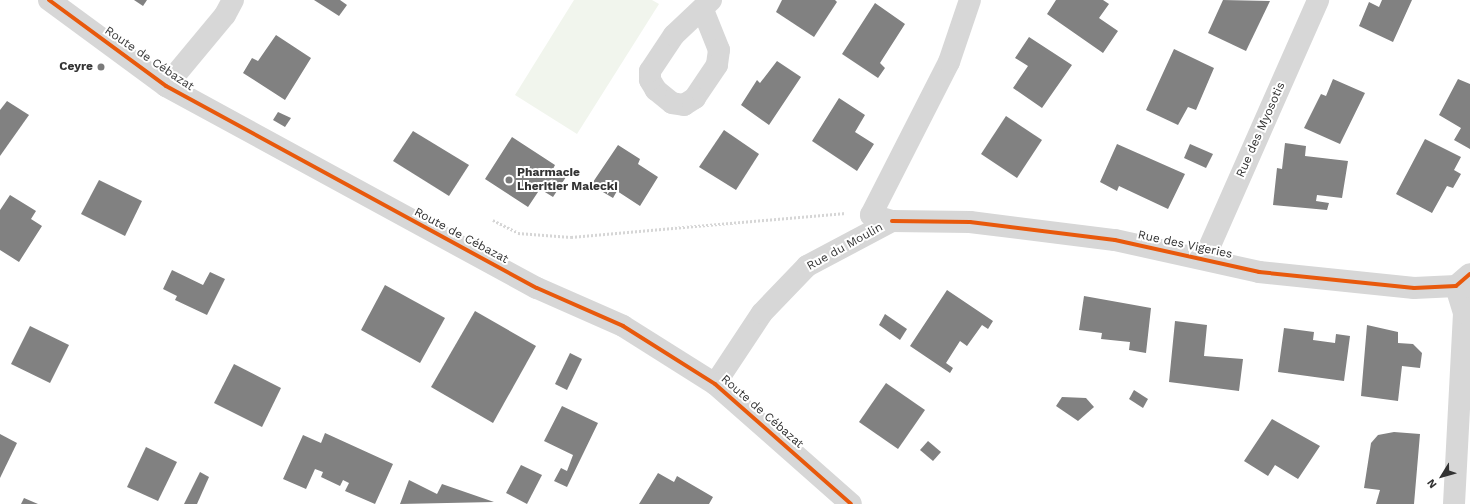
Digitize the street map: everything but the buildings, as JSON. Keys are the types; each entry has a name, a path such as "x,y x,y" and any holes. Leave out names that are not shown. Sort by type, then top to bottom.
{"street":[{"name":"Route de Cébazat","path":"49,0 166,86 537,288 624,326 715,384 851,504"},
{"path":"166,86 225,15 233,0"},
{"name":"Rue du Moulin","path":"892,221 870,215 949,62 970,0"},
{"name":"Rue des Myosotis","path":"1204,259 1318,0"},
{"name":"Rue du Moulin","path":"715,384 762,313 807,266 892,221"},
{"name":"Rue des Vigeries","path":"892,221 970,222 1115,240 1259,272 1429,289 1465,282"},
{"path":"1454,504 1465,282"}],"path":[{"path":"493,220 518,233 571,237 833,212 870,215"}],"shaded area":[{"path":"574,0 652,0 659,4 577,134 515,95"}],"cycle path":[{"path":"49,0 166,86 537,288 623,326 715,384 851,504"},
{"path":"892,221 970,222 1115,240 1259,272 1414,288 1456,286 1470,274"}],"place":[{"name":"Ceyre","path":"101,67"},
{"name":"Pharmacie Lheritier Malecki","path":"509,180"}]}
